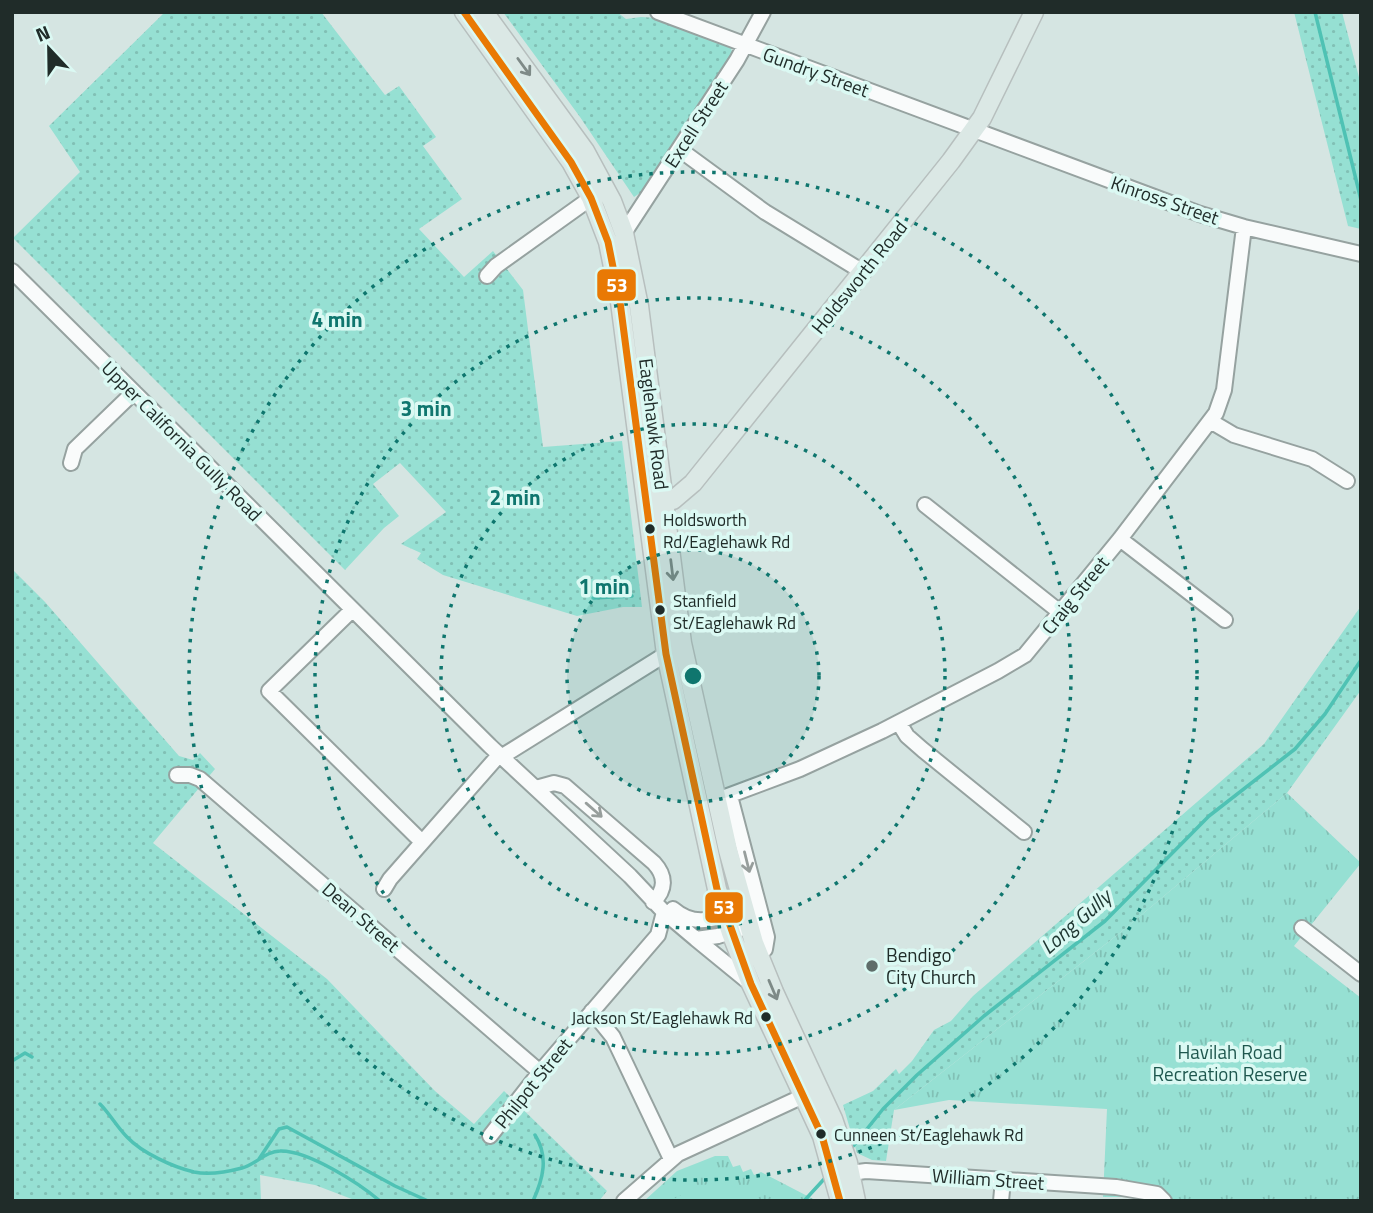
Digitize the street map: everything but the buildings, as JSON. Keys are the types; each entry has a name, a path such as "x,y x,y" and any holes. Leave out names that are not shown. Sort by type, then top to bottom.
{"main road":[{"name":"Eaglehawk Road","path":"464,12 559,144 591,198 608,242 684,656 723,798 746,918 856,1201"},
{"name":"Eaglehawk Road","path":"484,12 586,151 612,201 624,233 639,306 666,654 717,889 730,933 751,985 812,1092"},
{"name":"Holdsworth Road","path":"655,504 678,497 693,484 974,131 1034,12"},
{"path":"717,889 709,809 713,802 723,798"},
{"name":"Eaglehawk Road","path":"840,1201 841,1164"}],"street":[{"name":"Gundry Street","path":"658,12 974,131"},
{"name":"Excell Street","path":"624,233 746,46 763,12"},
{"name":"Kinross Street","path":"974,131 1200,214 1361,254"},
{"path":"679,149 765,212 863,272"},
{"path":"487,276 496,266 591,198"},
{"name":"Craig Street","path":"723,798 800,769 899,723 1025,655 1212,422 1221,403 1244,227"},
{"name":"Upper California Gully Road","path":"12,271 500,756 659,903"},
{"path":"71,463 75,449 134,392"},
{"path":"1212,422 1234,435 1312,459 1347,481"},
{"path":"925,505 1061,613"},
{"path":"1120,539 1225,620"},
{"path":"352,610 269,691 422,842"},
{"path":"384,890 422,842 500,756 666,654"},
{"path":"899,723 907,736 923,750 1024,832"},
{"name":"Dean Street","path":"177,775 190,775 200,779 540,1072"},
{"path":"536,788 554,783 565,786 644,854 661,872 663,887 659,903"},
{"name":"Eaglehawk Road","path":"723,798 767,937 761,951"},
{"path":"659,903 689,920 725,915 746,918"},
{"path":"659,903 680,926 751,985"},
{"name":"Philpot Street","path":"658,935 659,903"},
{"path":"696,939 730,933 746,918"},
{"name":"Philpot Street","path":"490,1136 540,1072 658,935 680,926"},
{"path":"1302,928 1361,974"},
{"path":"592,1011 613,1037 671,1159"},
{"path":"624,1201 671,1159 687,1149 812,1092"},
{"name":"William Street","path":"841,1164 866,1171 1134,1189 1157,1194 1164,1201"},
{"path":"1001,1201 1003,1180"}],"green space":[{"path":"165,12 321,12 385,95 399,86 436,137 423,146 462,199 419,229 464,277 493,251 523,290 543,447 622,441 642,607 623,607 577,616 443,575 417,559 421,553 401,544 446,512 400,463 373,484 399,516 384,528 345,570 13,238 80,172 49,126"},
{"path":"503,12 617,12 626,19 658,18 730,45 733,55 643,191 634,197 580,117"},
{"path":"1294,12 1342,12 1361,85 1361,229 1348,226"},
{"path":"12,569 45,602 179,756 193,760 200,753 215,769 153,843 327,979 435,1091 474,1124 504,1091 607,1191 599,1201 357,1201 315,1185 260,1175 261,1201 12,1201"},
{"path":"1361,606 1361,690 1287,793 1121,932 894,1110 886,1161 872,1160 857,1153 843,1105 873,1091 896,1069 899,1074 934,1030 951,1021 973,996 1264,744"},
{"name":"Havilah Road Recreation Reserve","path":"1287,793 1361,863 1294,946 1361,998 1361,1201 1153,1201 1146,1197 1103,1197 1107,1109 949,1100 894,1110 1121,932"},
{"path":"715,1156 728,1156 733,1167 740,1165 743,1172 751,1169 754,1175 761,1172 817,1201 644,1201 677,1171"},
{"path":"718,1182 735,1187 748,1201 670,1201 696,1187"}],"waterway":[{"name":"Long Gully","path":"1315,12 1361,200"},
{"path":"593,598 632,596"},
{"name":"Long Gully","path":"850,1150 883,1109 917,1075 984,1016 1105,921 1209,816 1295,749 1325,714 1361,660"},
{"path":"12,1061 25,1053 32,1057"},
{"path":"100,1104 133,1143 177,1167 199,1173 218,1173 247,1166 275,1152 292,1152 333,1169 380,1201"},
{"path":"259,1159 279,1129 287,1127 428,1201"},
{"path":"533,1201 543,1168 542,1152 535,1135"},
{"name":"Long Gully","path":"804,1201 826,1177"}],"transit line":[{"name":"53","path":"464,12 571,162 591,198 608,242 620,302 666,654 717,889 751,984 822,1136 840,1201"}],"place":[{"name":"Holdsworth Rd/Eaglehawk Rd","path":"650,529"},
{"name":"Stanfield St/Eaglehawk Rd","path":"660,610"},
{"name":"Bendigo City Church","path":"872,966"},
{"name":"Jackson St/Eaglehawk Rd","path":"766,1017"},
{"name":"Cunneen St/Eaglehawk Rd","path":"821,1134"}]}
